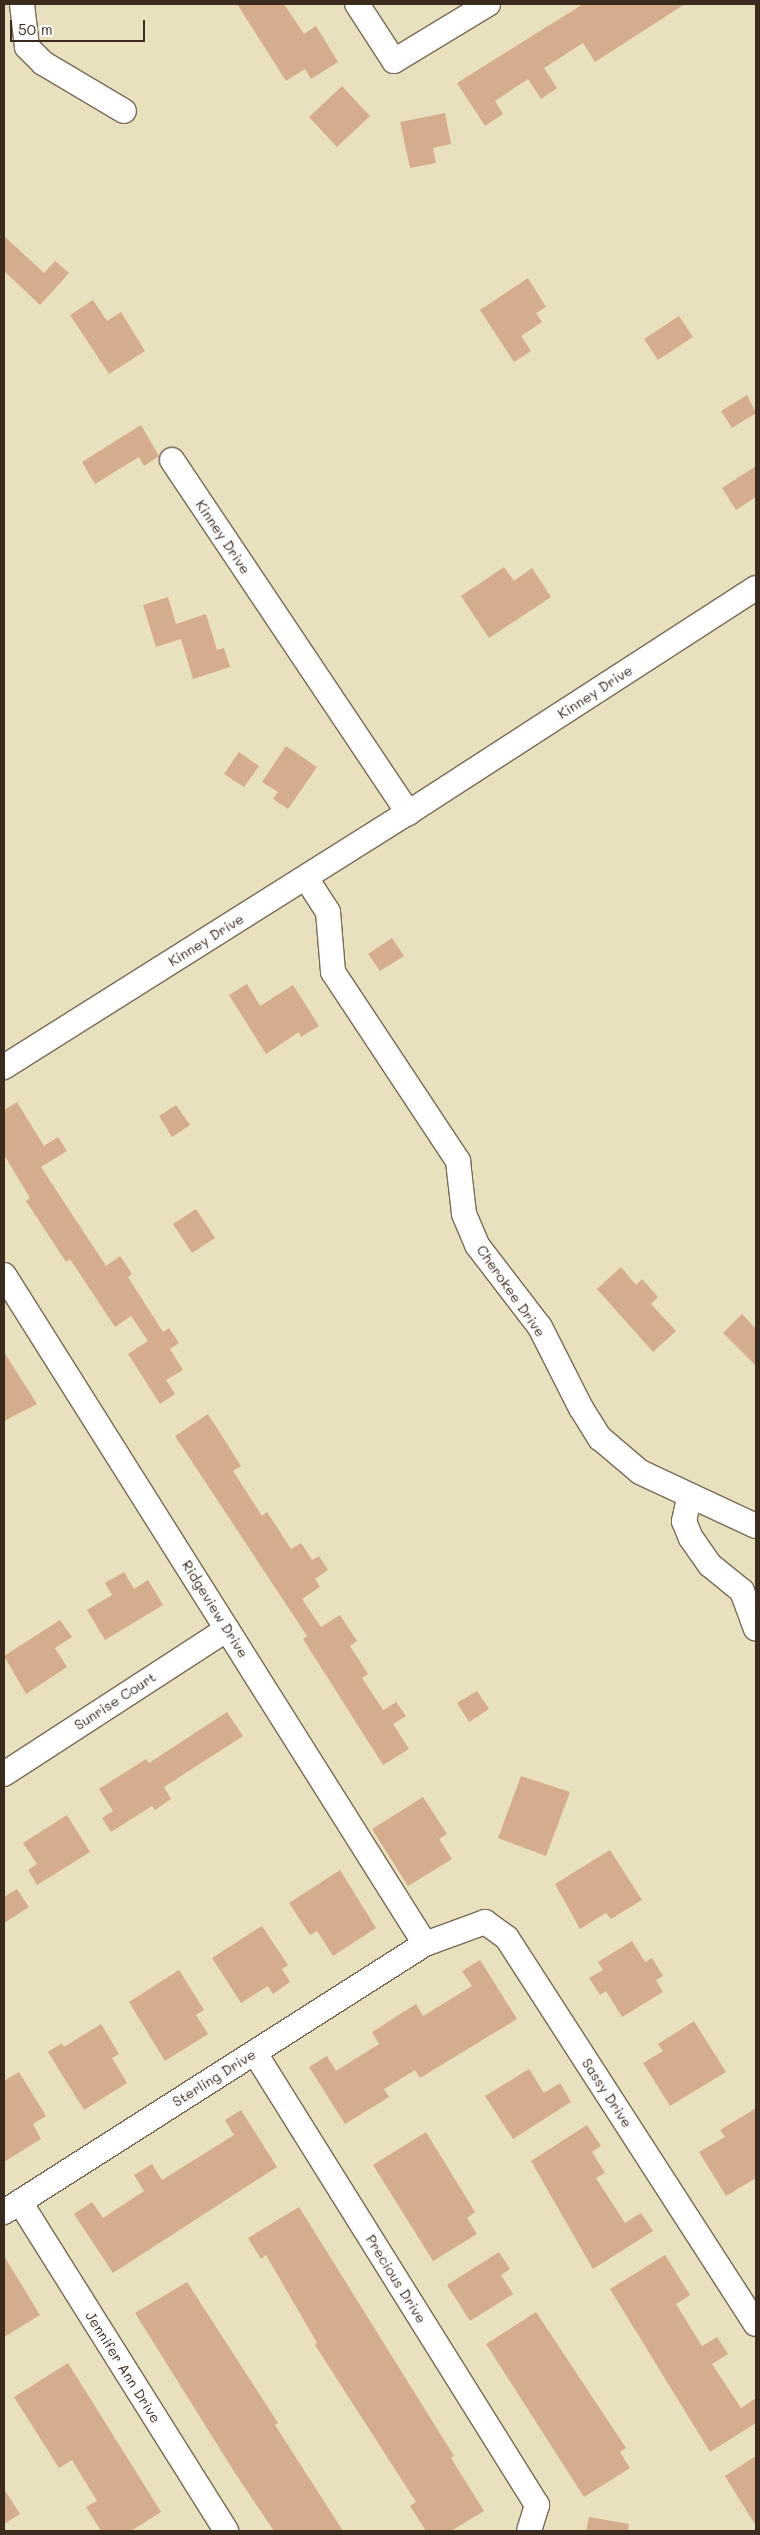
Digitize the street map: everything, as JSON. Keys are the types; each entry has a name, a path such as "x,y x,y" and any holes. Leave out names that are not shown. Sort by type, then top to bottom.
{"street":[{"path":"22,4 27,47 43,63 124,111"},
{"path":"357,4 394,61 488,4"},
{"name":"Kinney Drive","path":"172,460 408,813"},
{"name":"Kinney Drive","path":"4,1067 306,878 756,588"},
{"name":"Cherokee Drive","path":"306,878 328,912 333,972 458,1161 464,1214 477,1245 540,1327 581,1408 600,1438 640,1472 689,1498 756,1526"},
{"name":"Ridgeview Drive","path":"5,1280 425,1944"},
{"path":"689,1498 684,1521 691,1538 710,1565 742,1591 756,1629"},
{"name":"Sunrise Court","path":"4,1774 227,1629"},
{"name":"Sassy Drive","path":"425,1944 485,1922 507,1938 756,2324"},
{"name":"Sterling Drive","path":"12,2207 425,1944"},
{"name":"Precious Drive","path":"255,2053 537,2505 529,2531"},
{"name":"Jennifer Ann Drive","path":"12,2207 226,2531"}],"building":[{"path":"237,4 284,4 304,34 316,26 338,62 311,79 305,69 286,81"},
{"path":"583,4 685,4 595,62 583,43 544,68 557,88 541,99 528,79 495,101 503,114 485,126 457,83"},
{"path":"342,86 370,116 337,147 309,117"},
{"path":"445,113 451,144 433,148 436,163 410,168 400,122"},
{"path":"4,236 44,273 55,261 69,273 40,305 4,271"},
{"path":"528,278 546,307 536,313 542,322 521,336 531,351 514,362 480,310"},
{"path":"93,300 107,321 121,312 145,351 109,374 70,315"},
{"path":"679,316 693,337 658,360 644,339"},
{"path":"747,395 756,413 732,428 721,411"},
{"path":"141,425 159,456 144,466 139,457 95,484 82,462"},
{"path":"756,466 756,497 736,510 722,488"},
{"path":"504,567 514,581 532,568 551,597 489,638 461,596"},
{"path":"168,597 176,624 206,614 217,650 224,648 230,667 193,679 181,639 156,647 143,605"},
{"path":"286,746 317,767 288,809 273,799 278,792 262,782"},
{"path":"239,752 259,766 244,787 224,774"},
{"path":"392,938 404,956 380,971 368,954"},
{"path":"247,984 260,1006 293,985 319,1026 301,1037 299,1032 266,1054 229,995"},
{"path":"17,1102 44,1146 58,1137 67,1151 41,1167 106,1266 120,1256 132,1274 128,1277 163,1332 169,1328 179,1343 170,1349 183,1370 166,1380 175,1394 160,1404 128,1354 148,1341 131,1316 115,1327 70,1259 66,1262 26,1201 30,1198 4,1155 4,1110"},
{"path":"176,1105 190,1125 172,1137 159,1116"},
{"path":"196,1209 215,1238 192,1253 173,1224"},
{"path":"621,1267 636,1285 642,1279 658,1297 651,1304 676,1331 653,1352 597,1289"},
{"path":"742,1314 756,1329 756,1366 723,1333"},
{"path":"4,1352 37,1404 4,1421"},
{"path":"208,1414 241,1466 233,1471 262,1516 267,1512 291,1549 301,1543 312,1560 319,1556 328,1570 315,1579 320,1587 302,1599 321,1627 340,1615 357,1641 350,1646 368,1674 362,1678 383,1710 396,1702 406,1716 393,1724 409,1749 383,1765 303,1639 307,1636 175,1436"},
{"path":"124,1572 134,1589 148,1580 163,1605 105,1640 87,1610 112,1595 105,1583"},
{"path":"60,1620 72,1637 55,1648 67,1667 26,1694 4,1656"},
{"path":"477,1691 489,1709 469,1722 457,1703"},
{"path":"227,1712 243,1736 164,1787 171,1799 155,1810 152,1806 111,1832 102,1818 113,1811 99,1789 146,1759 149,1763"},
{"path":"521,1776 570,1792 546,1856 498,1838"},
{"path":"423,1797 447,1834 439,1839 452,1859 408,1886 372,1829"},
{"path":"67,1815 90,1852 37,1885 28,1870 37,1864 23,1843"},
{"path":"610,1850 642,1900 611,1919 606,1913 580,1929 555,1884"},
{"path":"340,1870 376,1928 333,1956 317,1931 310,1935 289,1903"},
{"path":"17,1889 29,1907 4,1923 4,1897"},
{"path":"262,1926 288,1965 282,1969 290,1982 273,1994 268,1986 241,2003 212,1958"},
{"path":"632,1941 645,1962 652,1958 663,1976 656,1980 663,1992 622,2017 606,1991 600,1995 589,1978 603,1970 598,1962"},
{"path":"480,1960 517,2019 420,2078 415,2070 384,2089 389,2097 345,2124 309,2067 327,2056 336,2071 379,2044 372,2032 416,2004 423,2016 472,1986 462,1971"},
{"path":"179,1970 204,2010 196,2015 208,2034 165,2061 129,2002"},
{"path":"694,2021 726,2072 670,2106 643,2063 663,2051 658,2044"},
{"path":"101,2024 119,2054 112,2058 127,2083 84,2110 48,2052 62,2043 64,2047"},
{"path":"529,2069 544,2093 560,2083 571,2102 513,2139 485,2096"},
{"path":"19,2072 46,2116 33,2124 41,2139 4,2162 4,2081"},
{"path":"756,2108 756,2178 726,2196 699,2152 725,2137 720,2130"},
{"path":"241,2110 277,2167 113,2273 74,2214 92,2202 103,2218 144,2191 134,2175 152,2164 162,2180 234,2135 225,2120"},
{"path":"587,2125 601,2146 592,2152 605,2173 596,2178 625,2223 641,2213 653,2231 593,2269 531,2161"},
{"path":"426,2132 475,2212 467,2218 477,2234 433,2261 373,2165"},
{"path":"299,2207 454,2456 451,2458 484,2511 451,2531 426,2531 410,2506 416,2502 315,2345 317,2343 266,2255 261,2259 248,2238"},
{"path":"499,2252 510,2269 501,2275 513,2294 470,2321 447,2285"},
{"path":"665,2255 690,2295 676,2304 702,2346 717,2337 728,2354 712,2364 741,2408 756,2398 756,2423 710,2452 610,2289"},
{"path":"4,2256 40,2315 4,2337"},
{"path":"187,2282 278,2423 275,2425 343,2531 274,2531 235,2473 135,2313"},
{"path":"536,2312 626,2448 620,2452 630,2468 584,2497 486,2344"},
{"path":"68,2363 161,2512 131,2531 101,2531 86,2507 97,2501 72,2460 59,2468 14,2397"},
{"path":"756,2456 756,2526 725,2476"},
{"path":"4,2489 20,2514 4,2524"},
{"path":"589,2517 629,2524 628,2531 586,2531"}]}
